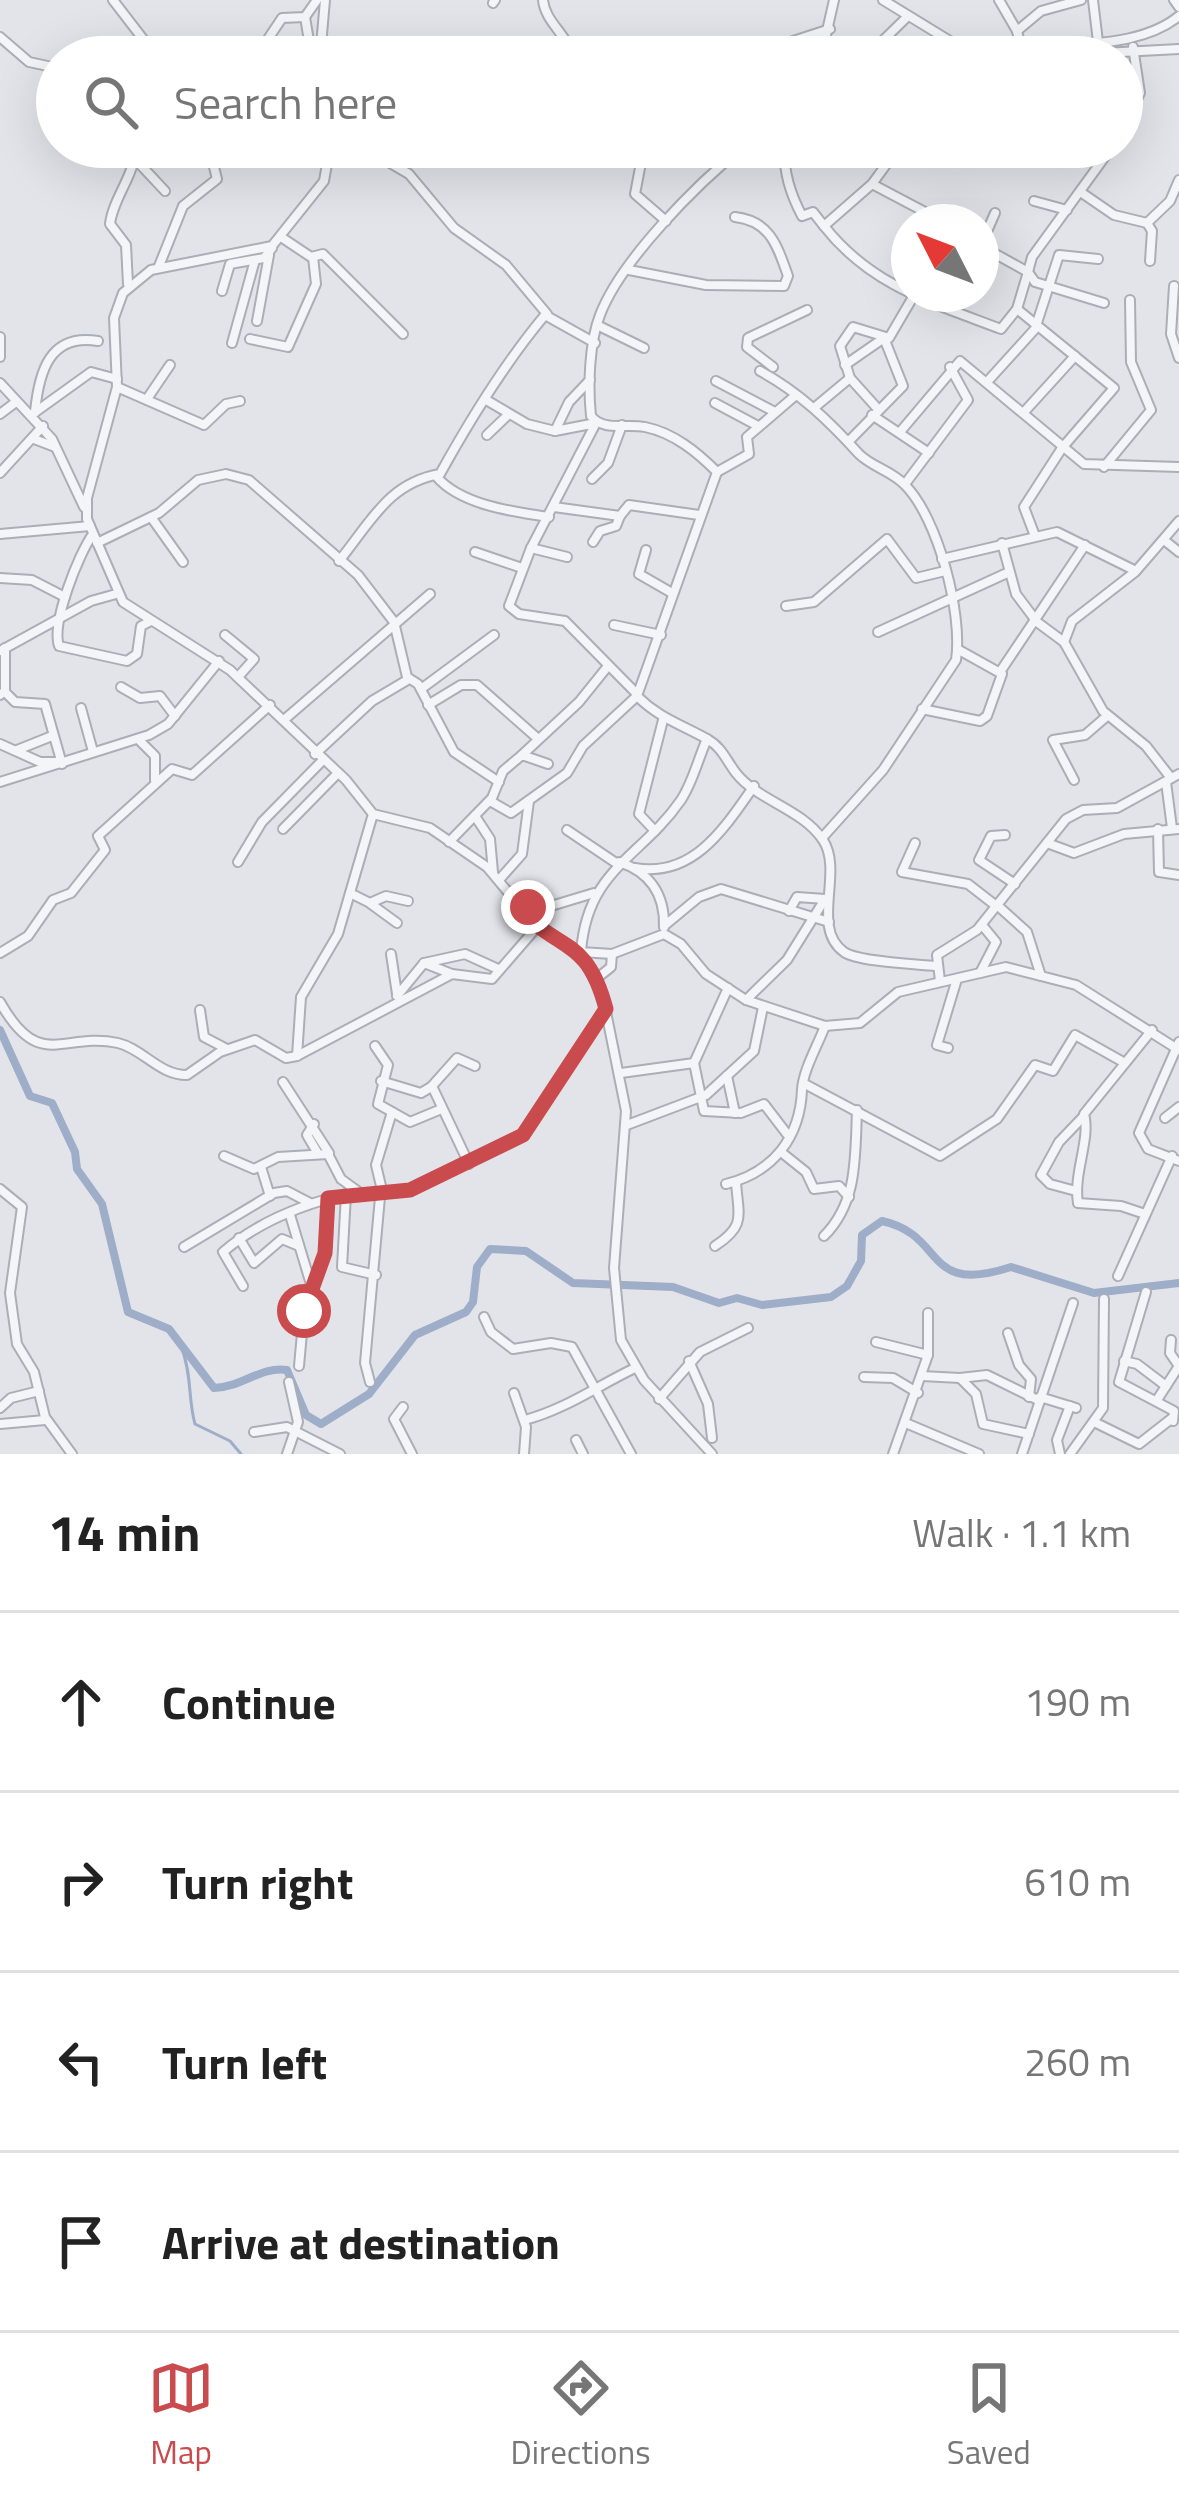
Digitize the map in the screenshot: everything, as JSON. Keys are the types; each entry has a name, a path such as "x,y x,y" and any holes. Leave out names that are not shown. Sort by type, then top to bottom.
{"street":[{"path":"112,0 141,36"},
{"path":"270,36 282,18 305,17 321,0"},
{"path":"319,36 321,0"},
{"path":"544,0 545,15 564,36"},
{"path":"828,36 834,0"},
{"path":"883,0 934,36"},
{"path":"999,0 1018,36"},
{"path":"1017,31 1041,11 1081,0"},
{"path":"1093,0 1096,36"},
{"path":"1140,36 1154,33 1179,16"},
{"path":"305,17 309,36"},
{"path":"888,36 907,17"},
{"path":"808,36 830,29"},
{"path":"0,37 36,64"},
{"path":"1143,47 1179,49"},
{"path":"85,508 117,382 114,318 128,286 126,245 111,217 132,168"},
{"path":"143,168 165,191"},
{"path":"158,268 183,206 218,179 215,168"},
{"path":"222,291 230,264 254,260 271,250 323,181 326,168"},
{"path":"399,168 454,229 506,265 547,314 596,344"},
{"path":"640,168 635,194 666,221"},
{"path":"596,423 590,412 590,380 597,325 629,270 666,221 717,168"},
{"path":"784,168 802,216 813,212 846,255 891,283"},
{"path":"824,226 884,168"},
{"path":"956,312 1001,329 1017,309 1032,257 1098,168"},
{"path":"1147,223 1170,201 1179,180"},
{"path":"872,184 910,204"},
{"path":"1082,193 1114,214 1147,223 1153,230 1150,261"},
{"path":"1034,201 1067,211"},
{"path":"629,270 706,285 784,286 788,276 767,228 756,220 735,217"},
{"path":"281,237 313,257 323,254 403,334"},
{"path":"128,286 158,268 271,250"},
{"path":"256,321 271,250"},
{"path":"999,255 1028,272 1032,280 1104,303"},
{"path":"987,382 1036,324 1059,255 1099,259"},
{"path":"250,339 288,347 316,284 313,257"},
{"path":"232,343 254,260"},
{"path":"1174,286 1172,334 1179,358"},
{"path":"1103,468 1150,410 1130,355 1130,300"},
{"path":"1017,309 1114,388 1062,448 1024,507 1035,536"},
{"path":"773,367 747,347 748,338 807,310"},
{"path":"844,365 884,338 902,312"},
{"path":"339,561 389,496 406,483 436,476 488,401 513,350 547,314"},
{"path":"597,325 644,348"},
{"path":"849,441 874,411 903,386 884,338 853,327 840,346 850,378 874,411 929,453"},
{"path":"0,337 0,357"},
{"path":"0,414 37,388 63,343 76,338 98,341"},
{"path":"1024,412 1076,356"},
{"path":"900,432 960,361 1084,464 1179,467"},
{"path":"149,396 170,365"},
{"path":"905,484 968,400 950,368"},
{"path":"760,370 814,408 866,460 905,484 928,519 942,559 958,649 951,669 883,770 822,838"},
{"path":"34,413 91,372 204,425 226,404 240,401"},
{"path":"814,408 850,378"},
{"path":"555,430 569,402 590,380"},
{"path":"716,381 775,412"},
{"path":"0,383 18,404 34,413 56,447 85,508 116,594 238,677 285,719 373,814 423,825 496,876 538,927 581,952 612,954 664,930 714,890 829,922"},
{"path":"34,413 37,388"},
{"path":"494,804 508,814 567,773 583,746 637,695 717,472 749,454 746,438 796,395"},
{"path":"488,401 555,430 596,423 622,425 681,440 717,472"},
{"path":"715,403 758,426"},
{"path":"487,435 509,414"},
{"path":"596,423 531,548 510,608 565,621 663,720 707,739 754,786 793,810 822,838 829,852 829,922 847,954 935,966"},
{"path":"592,479 608,463 622,425"},
{"path":"2,468 43,426"},
{"path":"34,440 56,447"},
{"path":"0,534 93,534 152,517 190,485 226,474 260,487 339,561 394,622 409,680 421,689 454,752 499,782"},
{"path":"436,476 452,489 506,511 620,516"},
{"path":"593,542 600,531 616,526 629,505 698,515"},
{"path":"152,517 182,562"},
{"path":"1064,642 1072,621 1136,571 1164,540 1165,531 1179,520"},
{"path":"942,559 1057,532 1136,571"},
{"path":"93,534 65,597 56,634 62,648 126,661 137,654 140,627 151,621"},
{"path":"786,606 814,602 887,539 916,578 945,571"},
{"path":"1164,540 1179,551"},
{"path":"1002,543 1006,573 1037,622 1064,642 1083,682 1108,716 1146,746 1172,778 1176,829 1158,829 1074,853 1047,843"},
{"path":"922,709 984,719 1000,672 1085,545"},
{"path":"531,548 567,557"},
{"path":"646,550 639,574 672,593"},
{"path":"475,552 522,568"},
{"path":"878,632 1006,573"},
{"path":"0,578 35,581 65,597"},
{"path":"61,763 45,704 15,702 2,694 3,650 116,594"},
{"path":"285,719 430,594"},
{"path":"614,626 661,634"},
{"path":"225,635 254,659 238,677"},
{"path":"421,689 494,635"},
{"path":"958,649 1000,672"},
{"path":"0,782 92,748 138,739 176,716 219,662"},
{"path":"496,876 486,827 499,782 510,762 579,702 608,666"},
{"path":"238,862 262,823 318,758 372,701 409,680"},
{"path":"428,705 461,685 477,685 536,737"},
{"path":"122,687 140,698 160,696 176,716"},
{"path":"161,769 176,768 192,775 270,705"},
{"path":"81,708 92,748"},
{"path":"1074,780 1053,740 1085,735 1108,716"},
{"path":"655,831 639,814 663,720"},
{"path":"17,750 52,736"},
{"path":"138,739 161,769"},
{"path":"707,739 682,798 645,845 617,863 596,892 581,952 606,1009 627,1125 614,1268 621,1340 659,1399 712,1454"},
{"path":"0,744 40,763 61,763"},
{"path":"522,755 548,764"},
{"path":"0,953 28,936 53,900 69,894 85,877 105,850 98,836 154,782 161,769"},
{"path":"283,829 338,773"},
{"path":"940,981 935,966 939,953 981,925 1077,812 1117,808 1172,778"},
{"path":"567,830 617,863 660,872 685,864 723,829 754,786"},
{"path":"496,876 521,854 530,800"},
{"path":"449,842 494,804"},
{"path":"297,1057 302,998 338,934 373,814"},
{"path":"475,816 486,827"},
{"path":"1158,829 1160,872 1179,875"},
{"path":"1005,835 991,836 979,860 1015,884"},
{"path":"914,843 901,871 968,884 1027,932 1041,976"},
{"path":"635,868 662,898 664,930 728,988 763,1007 825,1026 856,1025 891,995 1006,967 1076,985 1178,1047 1139,1131 1148,1149 1176,1159 1118,1276"},
{"path":"516,903 541,909 596,892"},
{"path":"350,893 397,923"},
{"path":"370,903 386,896 408,901"},
{"path":"788,910 797,897 828,899"},
{"path":"746,1000 787,959 828,899"},
{"path":"980,973 996,942 981,925"},
{"path":"424,963 488,981 538,927"},
{"path":"391,954 398,998"},
{"path":"398,998 424,963 465,954 498,969"},
{"path":"596,979 611,967 612,954"},
{"path":"0,1002 21,1032 37,1042 122,1044 180,1076 196,1071 226,1049 255,1040 286,1058 297,1057 398,998 452,974"},
{"path":"948,1048 937,1045 957,979"},
{"path":"728,988 694,1063 700,1099 706,1113 735,1113 766,1105 787,1134"},
{"path":"627,1125 700,1099 727,1076 754,1051 763,1007"},
{"path":"243,1286 223,1252 239,1238 328,1198 410,1190 469,1164 500,1141 529,1129 606,1009"},
{"path":"200,1010 197,1022 204,1037 226,1049"},
{"path":"716,1246 740,1228 731,1183 773,1165 803,1111 803,1083 825,1026"},
{"path":"1076,1191 1050,1184 1041,1174 1059,1142 1152,1030"},
{"path":"803,1083 941,1156 968,1133 997,1119 1034,1065 1053,1071 1075,1035 1125,1063"},
{"path":"375,1046 388,1065 376,1102 413,1122 440,1110"},
{"path":"381,1082 421,1094 457,1058 475,1066"},
{"path":"621,1073 694,1063"},
{"path":"727,1076 735,1113"},
{"path":"283,1082 314,1124 351,1193 342,1267 376,1275"},
{"path":"432,1086 469,1164"},
{"path":"1166,1118 1179,1107"},
{"path":"824,1236 841,1221 849,1197 857,1108"},
{"path":"370,1382 365,1363 381,1194 376,1165 392,1112"},
{"path":"1083,1117 1088,1126 1077,1162 1079,1203 1121,1206 1145,1214"},
{"path":"314,1124 308,1135 318,1154"},
{"path":"781,1152 806,1172 814,1189 839,1186 849,1197"},
{"path":"224,1156 250,1169 278,1157 330,1155"},
{"path":"261,1167 270,1196"},
{"path":"0,1189 22,1207 10,1304 16,1344 39,1391 46,1420 72,1454"},
{"path":"184,1246 270,1196 286,1191 312,1204"},
{"path":"299,1366 304,1311 326,1246 328,1198"},
{"path":"290,1215 313,1293"},
{"path":"239,1238 254,1263 282,1239 299,1246"},
{"path":"1094,1422 1139,1444 1172,1420 1175,1412 1120,1384 1146,1292"},
{"path":"1070,1454 1103,1403 1104,1299"},
{"path":"1022,1454 1036,1398 1073,1303"},
{"path":"893,1454 908,1424 928,1355 928,1313"},
{"path":"484,1317 490,1332 508,1347 569,1345 631,1454"},
{"path":"659,1399 689,1361 716,1341 748,1328"},
{"path":"1008,1333 1036,1398"},
{"path":"1157,1400 1172,1384 1179,1366 1170,1353 1171,1340"},
{"path":"876,1342 928,1355"},
{"path":"1124,1360 1172,1384"},
{"path":"689,1361 708,1405 712,1438"},
{"path":"525,1420 561,1408 594,1383 635,1368"},
{"path":"922,1376 987,1375 1036,1398 1073,1407 1058,1440 1060,1454"},
{"path":"864,1377 893,1378 918,1394"},
{"path":"960,1378 976,1394 983,1424 1029,1434"},
{"path":"287,1454 298,1418 289,1382"},
{"path":"0,1408 5,1400 39,1391"},
{"path":"514,1393 525,1420 524,1454"},
{"path":"403,1408 394,1418 412,1454"},
{"path":"0,1424 46,1420"},
{"path":"908,1424 979,1454"},
{"path":"254,1432 278,1426 295,1432 322,1454"},
{"path":"576,1440 583,1454"},
{"path":"309,1442 340,1454"}],"waterway":[{"path":"0,1030 30,1096 52,1103 75,1152 77,1169 102,1204 128,1312 169,1329 214,1388 287,1370 306,1415 321,1424 369,1394 415,1335 466,1312 473,1302 477,1267 490,1249 526,1251 573,1283 673,1287 719,1303 737,1298 762,1305 831,1297 847,1286 861,1261 862,1235 882,1221 903,1228 948,1269 962,1274 1011,1267 1094,1293 1179,1283"},
{"path":"182,1349 195,1424 230,1441 241,1454"}],"route":[{"path":"304,1311 325,1253 328,1198 410,1190 482,1158 500,1141 523,1135 606,1009 581,952 538,927 516,903 528,907"}]}
